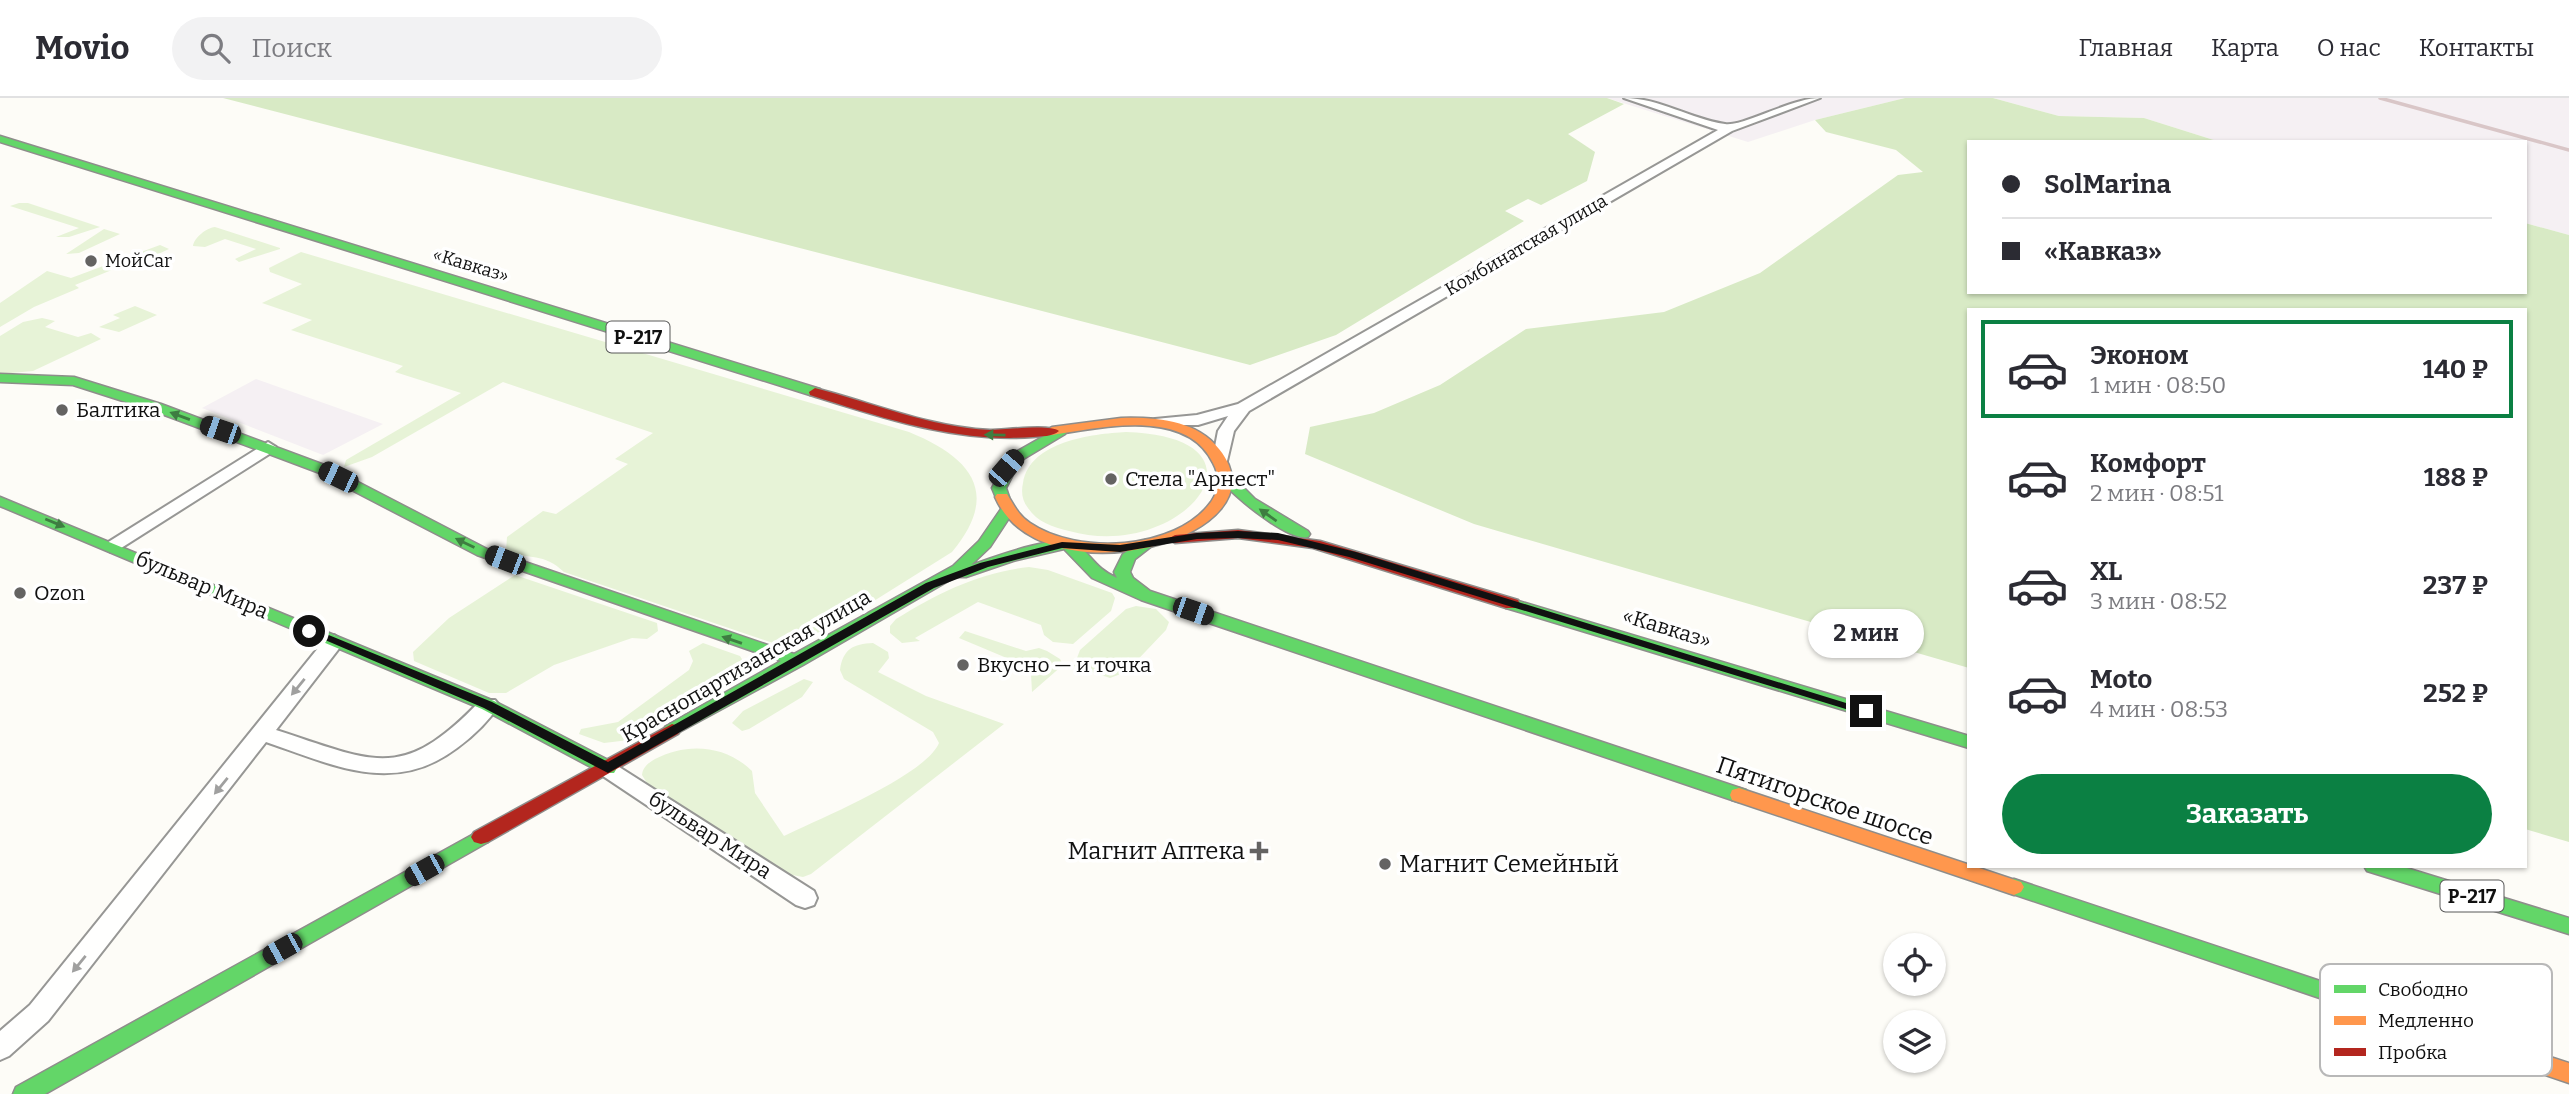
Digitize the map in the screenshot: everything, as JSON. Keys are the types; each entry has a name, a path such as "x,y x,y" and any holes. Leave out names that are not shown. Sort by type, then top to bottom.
{"main road":[{"name":"«Кавказ»","path":"0,139 931,428 1001,436 1060,431 1117,421 1146,422 1191,434 1220,457 1228,480 1250,502 1278,522 1352,554"},
{"path":"0,378 81,382 268,447 322,469 482,552 797,661"},
{"name":"«Кавказ»","path":"931,428 967,450"},
{"name":"«Кавказ»","path":"1000,484 1006,468 1019,454 1060,431"},
{"path":"989,469 1000,484 1000,498 1006,512"},
{"name":"«Кавказ»","path":"1151,543 1181,533 1215,509 1228,480"},
{"name":"бульвар Мира","path":"0,501 111,545 334,642 488,705 608,768"},
{"name":"«Кавказ»","path":"1006,512 1028,531 1066,546 1108,549 1224,535 1278,537 1352,554 1967,741"},
{"name":"Краснопартизанская улица","path":"24,1094 930,586 958,569 980,551 996,531 1006,512"},
{"name":"Пятигорское шоссе","path":"1147,596 1126,581 1122,572 1128,557 1151,543"},
{"name":"Краснопартизанская улица","path":"930,586 1009,557 1066,546"},
{"name":"Пятигорское шоссе","path":"1066,546 1097,575 1147,596 2320,989"},
{"name":"Р-217","path":"2380,868 2569,926"},
{"name":"Пятигорское шоссе","path":"2552,1067 2569,1073"},
{"name":"Краснопартизанская улица","path":"3,1090 69,1068"}],"street":[{"path":"1630,98 1728,130"},
{"name":"Комбинатская улица","path":"1146,422 1198,420 1244,407 1728,130 1814,98"},
{"name":"Комбинатская улица","path":"1220,457 1226,431 1244,407"},
{"path":"111,545 268,447"},
{"path":"0,1048 39,1013 334,642"},
{"path":"263,733 374,768 406,766 440,753 466,731 488,705"},
{"name":"бульвар Мира","path":"608,768 805,898"}],"shaded area":[{"path":"1607,98 1905,98 1815,120 1748,142"},
{"path":"1993,98 2569,98 2569,235 2527,224 2527,140 2214,140 2144,118 2059,116"},
{"path":"256,379 383,424 323,455 202,408"}],"green space":[{"path":"223,98 1607,98 1624,104 1568,134 1595,152 1587,181 1541,205 1528,199 1505,211 1524,221 1336,335 1250,365"},
{"path":"1905,98 1993,98 2059,116 2144,118 2214,140 1967,140 1967,294 2527,294 2527,224 2569,235 2569,842 2527,830 2527,308 1967,308 1967,667 1474,524 1305,454 1310,427 1374,413 1440,385 1526,329 1664,312 1760,273 1898,175 1923,172 1896,150 1826,132 1815,120"},
{"path":"28,203 100,227 69,237 56,237 79,228 10,206"},
{"path":"215,227 280,249 239,262 235,259 256,249 225,239 205,247 193,246 201,234"},
{"path":"104,229 120,234 79,253 66,254"},
{"path":"160,245 169,249 137,264 124,265 75,285 79,288 34,307 0,327 0,303 47,271 71,278"},
{"path":"301,252 909,432 948,453 963,465 972,479 976,494 975,511 967,531 952,552 810,641 782,646 564,572 542,559 506,551 507,537 543,511 556,514 628,464 615,459 653,433 503,382 372,457 344,467 346,460 461,393 395,372 403,366 291,330 312,320 262,303 302,284 270,272 269,268"},
{"path":"135,306 157,315 119,332 99,327 120,318 113,315"},
{"path":"42,318 55,321 45,327 78,337 91,333 101,339 33,371 0,374 0,336 23,322"},
{"path":"1126,432 1173,439 1199,454 1207,474 1199,495 1179,515 1148,530 1111,536 1069,531 1046,523 1032,513 1023,499 1022,486 1028,469 1037,458 1064,442"},
{"path":"1029,567 1048,570 1112,593 1115,598 1111,611 1073,644 1053,642 1044,635 1041,625 978,602 915,638 920,641 902,643 890,633 890,626 896,619 944,592 993,574"},
{"path":"515,575 657,623 658,631 647,639 632,638 554,665 506,693 489,693 414,661 413,652 449,618"},
{"path":"1136,606 1156,609 1169,622 1166,630 1126,672 1110,678 1074,666 1080,650 1126,609"},
{"path":"965,631 1026,651 1039,648 1060,659 1063,665 1032,692 1031,674 1026,666 959,638"},
{"path":"703,643 740,656 748,669 738,679 629,740 604,743 579,734 581,729 618,722 689,670 693,661 689,651"},
{"path":"873,643 888,652 889,658 878,672 926,696 1004,724 811,874 803,877 787,874 647,783 642,775 645,767 652,761 680,750 706,749 730,756 752,771 755,793 784,836 893,782 914,769 939,743 933,732 844,679 840,670 846,652 855,646"},
{"path":"804,679 813,682 802,697 749,729 742,731 732,723 743,711"}],"railway":[{"path":"2380,98 2569,150"}],"traffic: fast":[{"path":"0,139 815,392"},
{"path":"0,378 74,381 156,407 322,469 482,552 797,661"},
{"path":"1002,497 999,488 1014,459 1060,431"},
{"path":"1228,480 1250,502 1303,534"},
{"path":"0,501 488,705 608,768"},
{"path":"672,730 958,569 985,544 1006,512"},
{"path":"961,574 1009,557 1062,545"},
{"path":"1143,593 1126,581 1122,572 1128,557 1145,545"},
{"path":"1070,547 1097,575 1147,596 1739,795"},
{"path":"1512,604 1967,741"},
{"path":"24,1094 481,837"},
{"path":"2380,868 2569,926"},
{"path":"2014,887 2320,990"}],"traffic: slow":[{"path":"1002,497 1017,520 1040,534 1081,546 1121,549 1159,540 1200,521 1215,507 1225,491 1226,473 1216,454 1199,438 1178,428 1135,421 1052,431"},
{"path":"1739,795 2014,887"},
{"path":"2552,1067 2569,1073"}],"traffic: jam":[{"path":"815,392 903,419 960,431 989,434 1052,431"},
{"path":"1175,539 1238,534 1315,544 1512,604"},
{"path":"481,837 672,730"}],"place":[{"name":"МойCar","path":"91,261"},
{"name":"Балтика","path":"62,410"},
{"name":"Стела \"Арнест\"","path":"1111,479"},
{"name":"Ozon","path":"20,593"},
{"name":"Вкусно — и точка","path":"963,665"},
{"name":"Магнит Аптека","path":"1259,851"},
{"name":"Магнит Семейный","path":"1385,864"}],"route":[{"path":"309,631 488,705 608,768 930,586 984,565 1062,545 1120,549 1197,536 1238,534 1278,537 1352,554 1866,711"}]}
